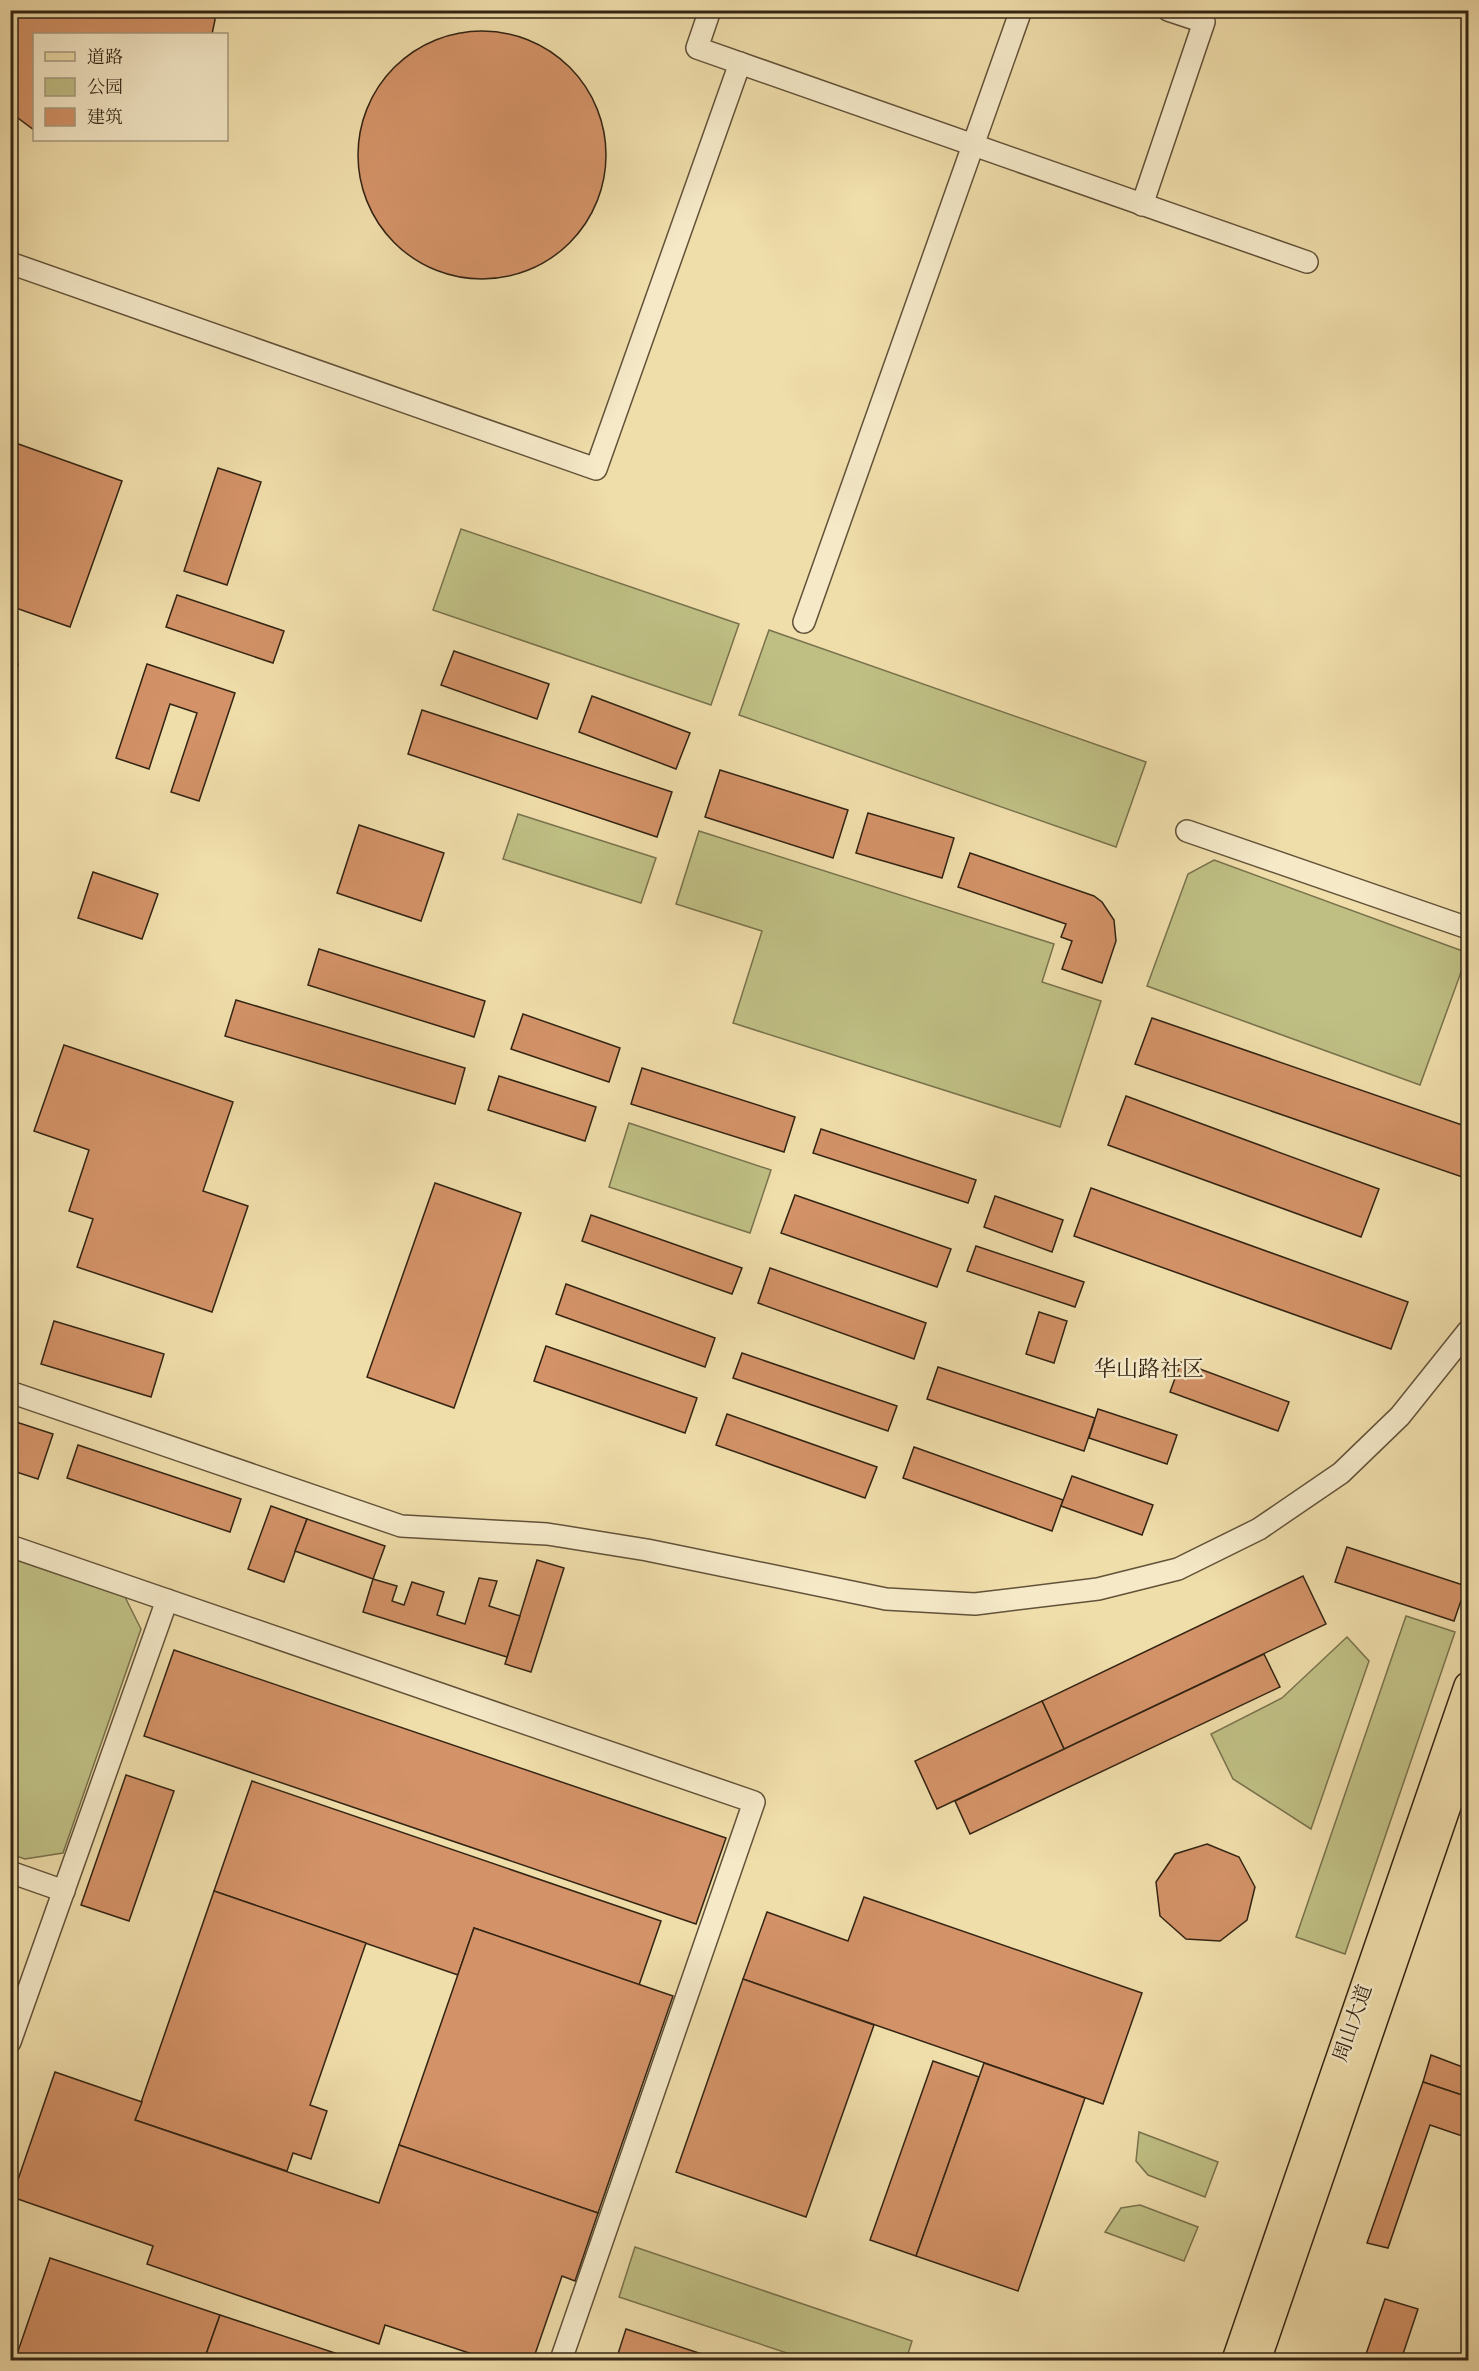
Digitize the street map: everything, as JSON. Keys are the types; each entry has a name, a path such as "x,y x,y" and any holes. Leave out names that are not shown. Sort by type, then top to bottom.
{"main road":[{"name":"周山大道","path":"1236,2361 1468,1686"},
{"name":"周山大道","path":"1257,2361 1468,1745"}],"street":[{"path":"710,10 697,48 1307,262"},
{"path":"804,622 1021,10"},
{"path":"1142,205 1204,22 1168,10"},
{"path":"10,263 596,469 740,63"},
{"path":"1187,831 1468,928"},
{"path":"10,1392 400,1526 547,1534 647,1550 886,1599 975,1604 1098,1589 1178,1569 1259,1529 1341,1473 1400,1416 1468,1331"},
{"path":"10,1546 754,1802 561,2361"},
{"path":"10,2042 167,1600"},
{"path":"10,1872 64,1891"}],"green space":[{"path":"461,529 739,624 711,705 433,610"},
{"path":"769,630 1146,762 1116,847 739,715"},
{"path":"518,814 656,858 641,903 503,859"},
{"path":"699,831 1054,944 1042,982 1101,1001 1060,1127 733,1023 762,931 676,904"},
{"path":"1214,860 1468,953 1420,1085 1147,986 1188,874"},
{"path":"629,1123 771,1170 750,1233 609,1187"},
{"path":"10,1558 125,1597 141,1629 63,1853 25,1859 10,1854"},
{"path":"1406,1616 1455,1632 1345,1954 1296,1937"},
{"path":"1347,1637 1369,1661 1311,1829 1233,1779 1211,1734 1282,1698"},
{"path":"1139,2132 1218,2162 1205,2197 1148,2175 1136,2161"},
{"path":"1140,2205 1198,2227 1184,2261 1105,2232 1121,2208"},
{"path":"635,2247 912,2341 906,2360 808,2360 619,2297"}],"building":[{"path":"10,10 214,10 212,33 33,33 33,129 10,112"},
{"path":"482,31 506,33 529,40 551,52 570,67 585,86 597,108 604,131 606,155 604,179 597,202 585,224 570,243 551,258 529,270 506,277 482,279 458,277 435,270 413,258 394,243 379,224 367,202 360,179 358,155 360,131 367,108 379,86 394,67 413,52 435,40 458,33"},
{"path":"10,441 122,481 70,627 10,606"},
{"path":"218,468 261,482 227,585 184,571"},
{"path":"177,595 284,631 273,663 166,627"},
{"path":"454,651 549,684 537,719 441,685"},
{"path":"10,662 18,664 10,688"},
{"path":"147,664 235,693 199,801 171,792 197,713 170,704 149,769 116,758"},
{"path":"592,696 690,733 676,769 579,732"},
{"path":"422,710 672,792 657,837 408,754"},
{"path":"720,770 848,810 833,858 705,817"},
{"path":"868,813 954,838 942,878 856,853"},
{"path":"359,825 444,853 421,921 337,893"},
{"path":"970,853 1094,896 1102,902 1114,920 1116,941 1102,983 1062,969 1072,941 1061,937 1066,924 958,887"},
{"path":"93,872 158,894 142,939 78,918"},
{"path":"319,949 485,1001 474,1037 308,985"},
{"path":"236,1000 465,1068 455,1104 225,1036"},
{"path":"523,1014 620,1048 609,1082 511,1049"},
{"path":"1152,1018 1468,1127 1468,1179 1135,1064"},
{"path":"64,1045 233,1102 203,1191 248,1206 212,1312 77,1267 93,1219 69,1211 89,1150 34,1131"},
{"path":"642,1068 795,1117 784,1152 631,1104"},
{"path":"499,1076 596,1107 585,1141 488,1110"},
{"path":"1126,1096 1379,1189 1361,1237 1108,1145"},
{"path":"821,1129 976,1180 968,1203 813,1153"},
{"path":"435,1183 521,1213 454,1408 367,1377"},
{"path":"1091,1188 1408,1302 1391,1349 1074,1236"},
{"path":"795,1195 951,1249 937,1287 781,1233"},
{"path":"995,1196 1063,1220 1052,1252 984,1227"},
{"path":"591,1215 742,1268 732,1294 582,1241"},
{"path":"976,1246 1084,1282 1075,1307 967,1271"},
{"path":"770,1268 926,1323 914,1359 758,1303"},
{"path":"566,1284 715,1338 705,1367 556,1314"},
{"path":"1039,1312 1067,1321 1054,1363 1026,1354"},
{"path":"54,1321 164,1354 151,1397 41,1364"},
{"path":"546,1346 697,1398 685,1433 534,1381"},
{"path":"742,1353 897,1406 888,1431 733,1378"},
{"path":"1181,1362 1289,1402 1278,1431 1170,1392"},
{"path":"938,1367 1095,1418 1084,1451 927,1399"},
{"path":"1098,1409 1177,1435 1167,1464 1089,1438"},
{"path":"727,1414 877,1467 865,1498 716,1445"},
{"path":"10,1420 53,1434 38,1479 10,1470"},
{"path":"78,1445 241,1499 230,1532 67,1478"},
{"path":"914,1447 1063,1500 1052,1531 903,1478"},
{"path":"1072,1476 1153,1505 1142,1535 1061,1506"},
{"path":"271,1506 307,1519 284,1582 248,1569"},
{"path":"307,1519 385,1546 373,1579 295,1551"},
{"path":"1347,1547 1466,1586 1454,1621 1335,1582"},
{"path":"537,1560 564,1568 531,1672 505,1664"},
{"path":"1303,1576 1326,1624 1064,1749 1042,1701"},
{"path":"479,1578 497,1581 489,1606 520,1616 507,1657 363,1612 373,1579 397,1586 392,1601 404,1605 412,1582 444,1592 437,1615 465,1624"},
{"path":"174,1650 726,1838 696,1924 144,1736"},
{"path":"1264,1654 1280,1687 970,1834 955,1801"},
{"path":"1042,1701 1064,1749 937,1809 915,1761"},
{"path":"126,1775 174,1791 129,1921 81,1905"},
{"path":"252,1781 661,1921 639,1985 474,1928 458,1975 214,1891"},
{"path":"1207,1844 1239,1857 1255,1887 1247,1920 1220,1941 1186,1939 1160,1916 1156,1882 1175,1854"},
{"path":"214,1891 366,1943 310,2105 327,2111 311,2159 293,2153 287,2171 135,2120"},
{"path":"864,1897 1142,1993 1103,2104 743,1979 767,1912 848,1941"},
{"path":"474,1928 673,1996 598,2213 399,2145"},
{"path":"743,1979 874,2025 806,2217 676,2172"},
{"path":"1431,2055 1468,2069 1468,2097 1423,2082"},
{"path":"933,2061 979,2077 916,2256 870,2240"},
{"path":"984,2063 1085,2098 1018,2291 916,2256"},
{"path":"55,2072 142,2102 135,2120 379,2203 399,2145 598,2213 575,2281 562,2276 533,2360 490,2360 385,2325 379,2344 147,2264 153,2246 12,2197"},
{"path":"1423,2082 1468,2097 1468,2138 1430,2125 1388,2248 1367,2243"},
{"path":"50,2258 220,2315 204,2360 15,2360"},
{"path":"1385,2299 1418,2309 1401,2360 1364,2360"},
{"path":"220,2315 356,2360 204,2360"},
{"path":"626,2329 720,2360 616,2360"}],"district":[{"name":"华山路社区","path":"1149,1368"}]}
